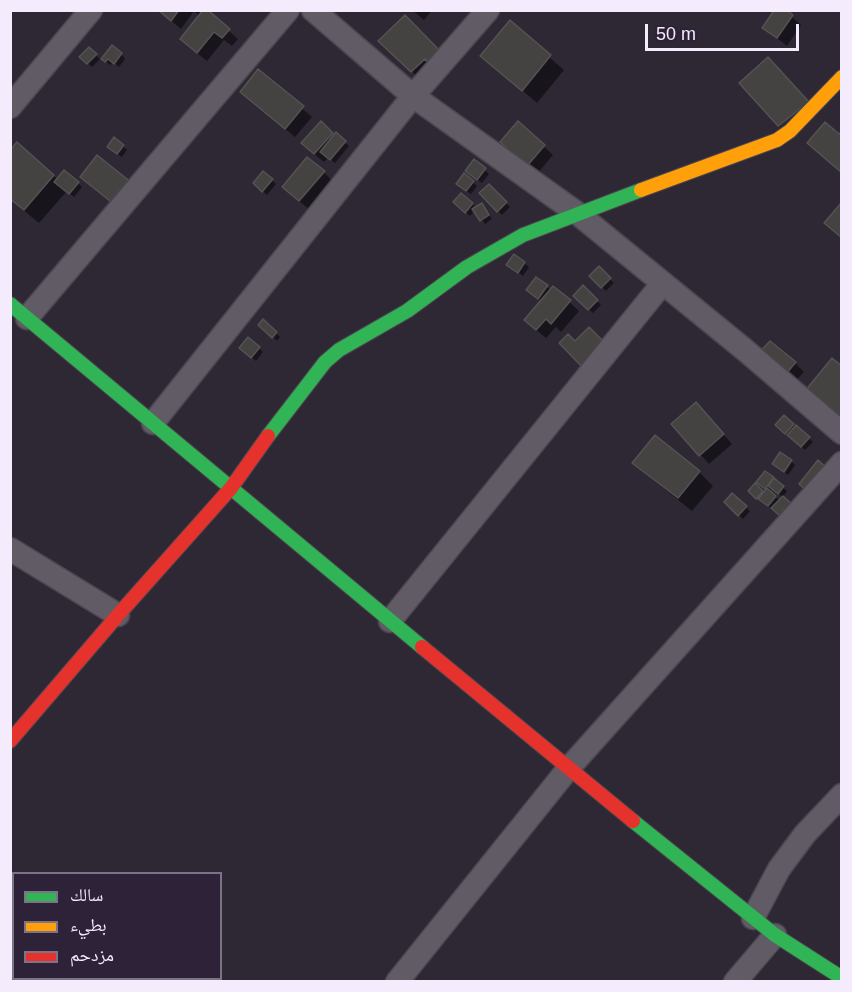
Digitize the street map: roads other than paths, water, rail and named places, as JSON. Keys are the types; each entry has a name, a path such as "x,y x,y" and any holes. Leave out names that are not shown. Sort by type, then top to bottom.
{"street":[{"path":"10,107 91,10"},
{"path":"288,10 19,311 568,769 775,936 842,978"},
{"path":"313,10 413,96 577,213 745,350 842,433"},
{"path":"153,423 413,96 488,10"},
{"path":"10,741 231,488 284,413 325,362 339,350 407,311 467,267 523,235 777,140 790,131 842,77"},
{"path":"390,621 662,284"},
{"path":"397,981 568,769 842,463"},
{"path":"10,549 118,615"},
{"path":"753,918 779,869 805,834 842,795"},
{"path":"735,981 775,936"}]}
